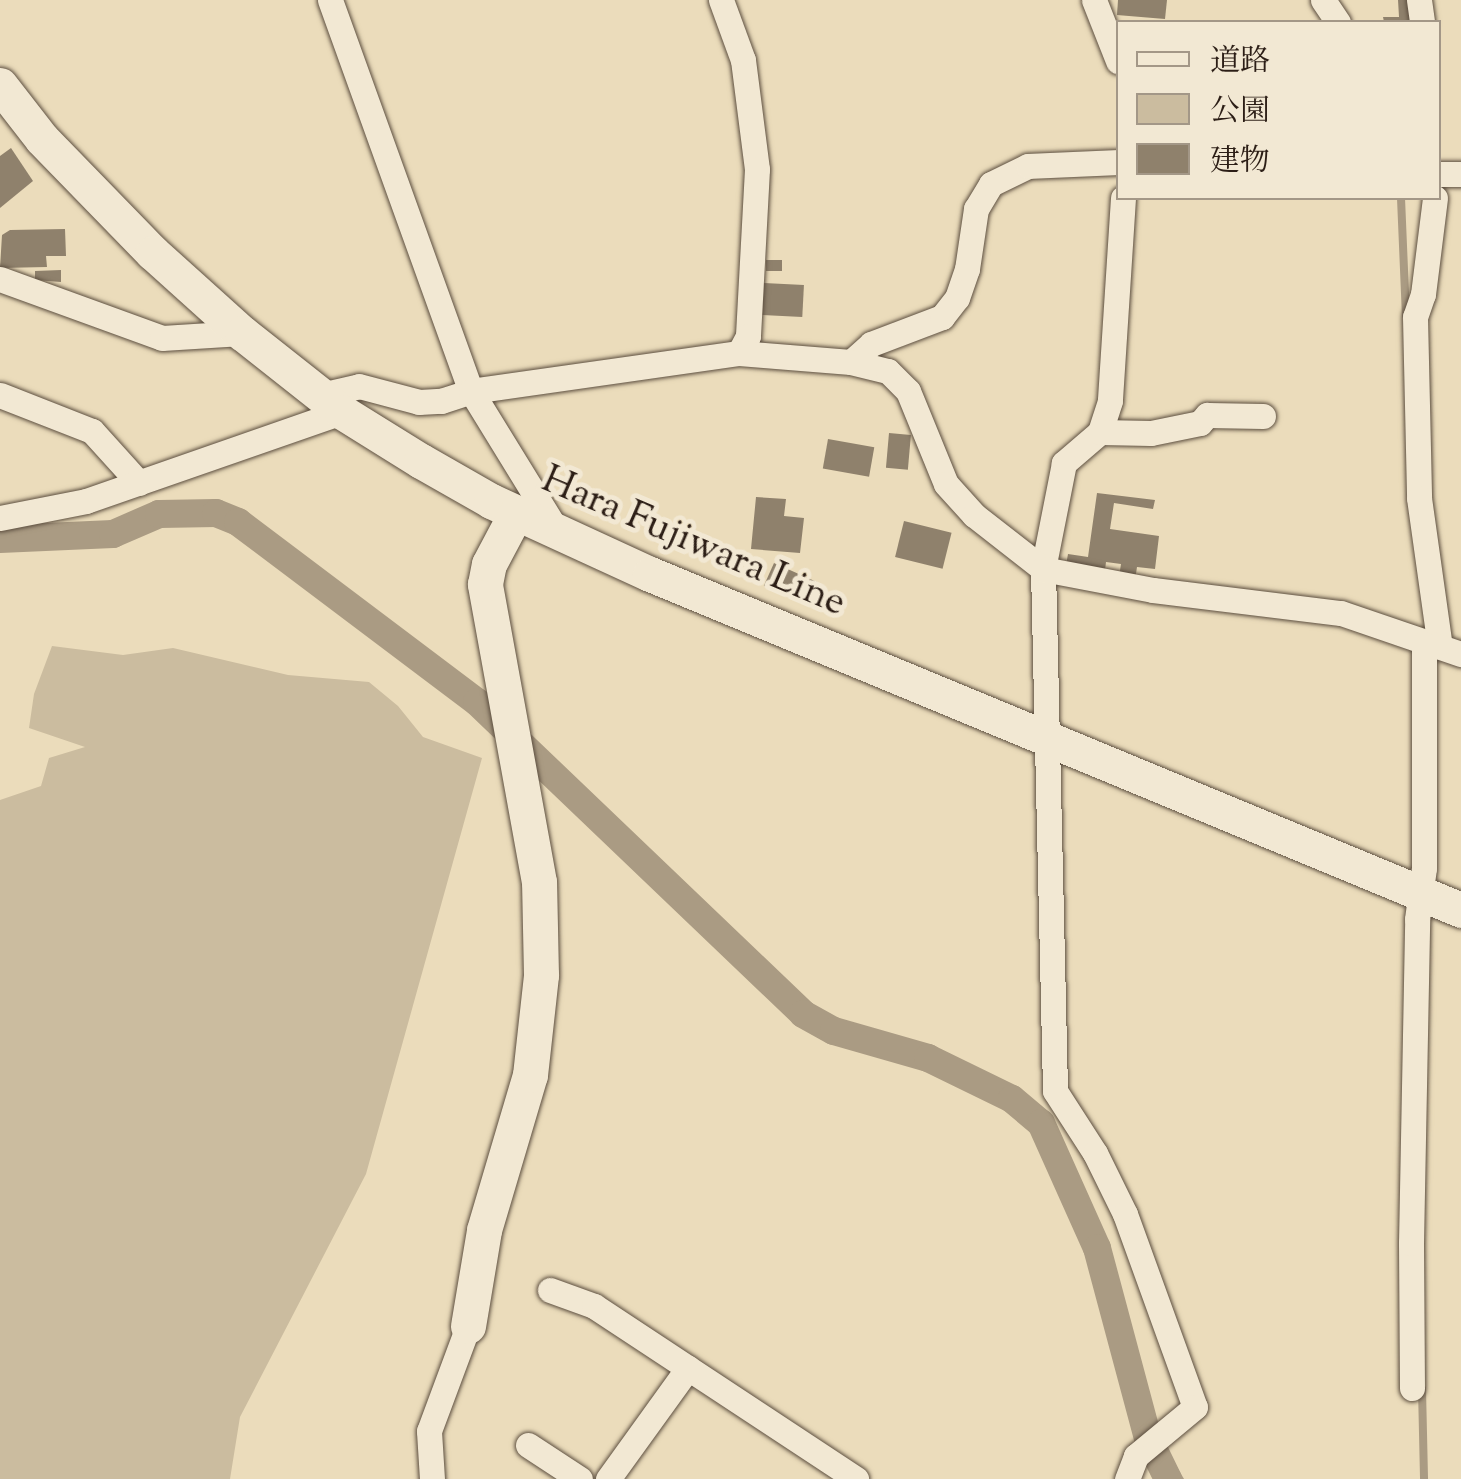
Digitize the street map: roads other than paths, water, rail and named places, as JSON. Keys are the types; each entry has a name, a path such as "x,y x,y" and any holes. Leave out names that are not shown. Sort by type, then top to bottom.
{"main road":[{"name":"Hara Fujiwara Line","path":"0,85 42,139 242,333 331,404 516,513 1461,910"},
{"path":"468,1326 484,1230 530,1076 541,975 540,882 486,584 488,564 516,513"}],"street":[{"path":"330,0 471,391 559,534"},
{"path":"721,0 743,60 757,169 748,336 739,353"},
{"path":"1094,0 1116,56"},
{"path":"851,362 872,344 942,316 957,298 967,269 976,208 992,184 1028,166 1116,162"},
{"path":"1124,200 1110,400 1100,432 1064,463 1043,569 1055,1091 1095,1153 1125,1214 1195,1407 1151,1442 1127,1479"},
{"path":"1412,1388 1410,1244 1420,894 1438,647 1419,498 1414,317 1423,294 1435,200"},
{"path":"0,279 162,338 242,333"},
{"path":"0,518 40,512 140,484 331,404 359,386 419,402 471,391 739,353 851,362 888,371 908,392 946,484 974,515 1043,569 1153,590 1341,614 1438,647"},
{"path":"0,395 92,431 140,484"},
{"path":"1100,432 1151,434 1200,423 1207,415 1263,416"},
{"path":"550,1290 594,1306 856,1479"},
{"path":"432,1479 429,1432 468,1326"},
{"path":"608,1479 688,1368"},
{"path":"528,1445 580,1479"}],"waterway":[{"path":"1401,200 1406,315"},
{"path":"0,539 113,534 159,514 216,513 238,522 477,702 803,1014 834,1031 928,1058 1012,1099 1041,1123 1097,1248 1148,1438 1168,1479"},
{"path":"1422,1389 1424,1479"}]}
